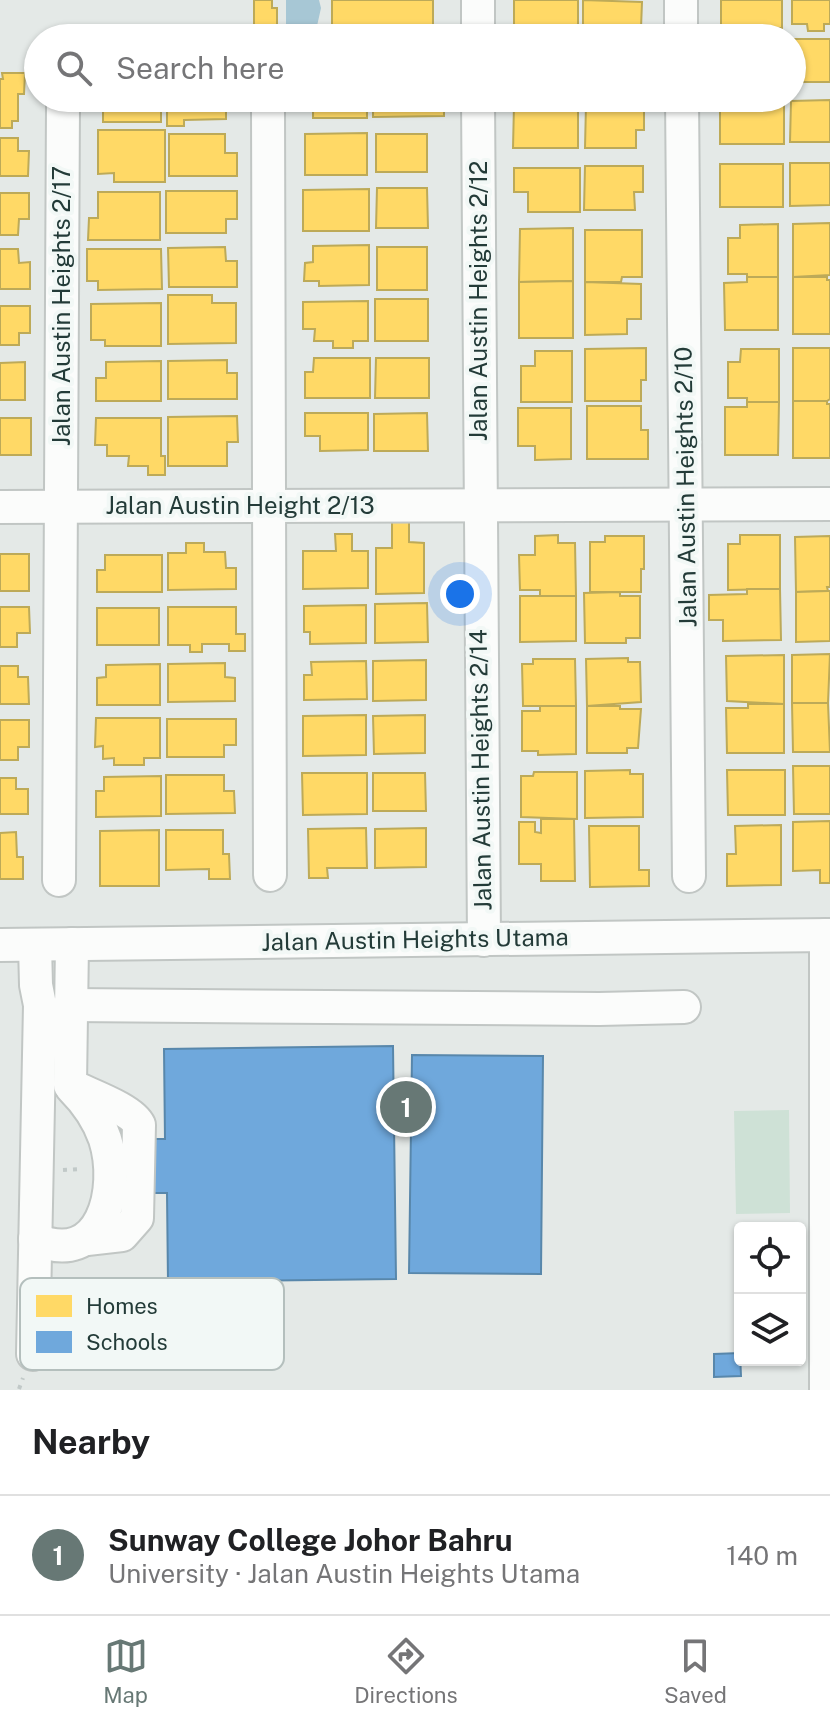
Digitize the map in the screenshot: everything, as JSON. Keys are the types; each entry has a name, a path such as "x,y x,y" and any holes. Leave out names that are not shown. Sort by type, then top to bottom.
{"street":[{"path":"478,0 478,24"},
{"path":"681,0 681,24"},
{"name":"Jalan Austin Heights 2/17","path":"59,880 63,112"},
{"path":"268,112 270,875"},
{"name":"Jalan Austin Heights 2/12","path":"478,112 479,504"},
{"name":"Jalan Austin Heights 2/10","path":"682,112 689,876"},
{"name":"Jalan Austin Heights 2/14","path":"479,504 484,940"},
{"name":"Jalan Austin Height 2/13","path":"0,507 830,504"},
{"path":"826,1390 828,935"},
{"name":"Jalan Austin Heights Utama","path":"0,945 828,935"},
{"path":"34,1278 35,1239 54,1084 70,1005 72,944"},
{"path":"35,945 36,985 54,1084 89,1105 105,1139 111,1184 107,1204 87,1239 67,1247 51,1246 35,1239"},
{"path":"70,1005 684,1007"}],"green space":[{"path":"789,1110 790,1213 736,1214 734,1111"}],"water":[{"path":"286,0 319,0 321,8 317,24 286,24"}],"building: Homes":[{"path":"254,0 272,0 272,8 277,8 277,24 254,24"},
{"path":"332,0 433,0 433,24 332,24"},
{"path":"514,0 578,0 578,24 514,24"},
{"path":"583,0 642,2 641,24 583,24"},
{"path":"721,0 782,0 782,24 721,24"},
{"path":"792,0 830,0 830,24 824,24 824,31 808,31 807,24 792,24"},
{"path":"806,39 830,39 830,82 806,82"},
{"path":"2,73 24,73 24,94 18,94 18,121 12,121 12,128 0,128 0,79 3,79"},
{"path":"830,100 830,142 790,142 791,112 806,112 806,101"},
{"path":"103,112 161,112 161,122 103,122"},
{"path":"167,112 226,112 226,119 184,120 184,126 167,126"},
{"path":"313,112 367,112 367,118 313,118"},
{"path":"373,112 444,112 444,116 373,117"},
{"path":"514,112 578,112 578,148 513,148"},
{"path":"586,112 644,112 644,130 636,130 636,148 585,148"},
{"path":"720,112 784,112 784,144 720,144"},
{"path":"98,130 165,130 165,182 114,182 114,173 98,174"},
{"path":"367,133 367,175 305,175 305,134"},
{"path":"169,134 225,134 225,153 237,153 237,176 169,176"},
{"path":"376,134 427,134 427,172 376,172"},
{"path":"0,138 18,138 18,151 29,151 28,176 0,176"},
{"path":"790,163 830,163 830,205 790,206"},
{"path":"720,164 783,164 783,207 720,207"},
{"path":"585,166 643,166 643,192 634,192 635,210 584,210"},
{"path":"514,168 580,168 580,212 528,212 528,192 514,192"},
{"path":"377,188 427,188 428,228 376,228"},
{"path":"369,189 369,231 303,231 303,190"},
{"path":"166,191 237,191 237,219 226,219 226,233 166,233"},
{"path":"98,192 160,192 160,240 88,240 89,218 98,218"},
{"path":"0,193 29,193 29,219 19,219 18,235 0,235"},
{"path":"830,223 830,275 793,277 793,224"},
{"path":"778,224 778,277 728,274 728,238 740,238 740,225"},
{"path":"573,228 573,281 519,282 520,229"},
{"path":"585,230 642,230 642,277 622,277 621,282 585,282"},
{"path":"369,245 369,285 319,286 319,281 304,281 305,263 313,262 313,246"},
{"path":"225,247 226,261 237,261 237,287 169,287 168,248"},
{"path":"377,247 427,247 427,290 377,290"},
{"path":"0,249 18,249 19,263 30,262 30,289 0,289"},
{"path":"87,249 161,249 162,289 98,290 98,281 87,281"},
{"path":"747,277 778,277 778,330 725,330 724,283 747,282"},
{"path":"793,277 827,277 830,280 830,334 793,334"},
{"path":"573,281 573,338 519,338 519,282"},
{"path":"585,282 641,284 641,319 627,319 627,334 585,335"},
{"path":"168,295 212,295 212,303 236,303 236,343 168,344"},
{"path":"375,299 428,299 428,341 375,341"},
{"path":"368,301 368,341 353,341 353,348 333,348 333,341 314,341 315,329 303,329 303,302"},
{"path":"161,303 161,346 105,346 105,340 91,340 91,304"},
{"path":"0,306 30,306 30,333 19,333 19,345 0,345"},
{"path":"646,348 646,380 641,380 641,401 585,401 585,349"},
{"path":"793,348 830,348 830,399 793,401"},
{"path":"741,349 779,349 779,402 747,402 747,398 728,398 728,362 740,362"},
{"path":"535,351 572,351 572,402 521,402 521,366 535,366"},
{"path":"314,358 370,358 370,398 305,398 305,372 313,372"},
{"path":"376,358 429,358 429,398 375,398"},
{"path":"227,360 227,373 237,373 237,399 168,399 168,361"},
{"path":"161,361 161,401 96,401 96,378 106,378 106,362"},
{"path":"25,362 25,400 0,400 0,363"},
{"path":"793,401 827,401 830,404 830,458 793,458"},
{"path":"747,402 779,402 778,455 725,455 725,407 747,407"},
{"path":"587,406 641,406 641,430 648,430 648,459 587,459"},
{"path":"518,408 571,408 571,459 535,460 535,446 518,446"},
{"path":"305,413 368,413 368,450 320,451 320,436 305,436"},
{"path":"427,413 428,451 374,451 374,414"},
{"path":"237,416 238,442 227,442 227,466 168,466 168,417"},
{"path":"0,418 31,418 31,455 0,455"},
{"path":"96,418 161,418 161,456 165,456 165,475 148,475 148,466 128,466 129,456 107,456 107,445 95,445"},
{"path":"392,522 409,522 409,542 424,543 424,593 376,594 376,548 392,548"},
{"path":"335,534 352,534 352,551 368,551 368,588 303,589 303,551 336,551"},
{"path":"558,535 558,543 575,543 576,596 540,596 540,590 520,590 519,555 535,555 535,536"},
{"path":"740,535 780,535 780,589 728,590 728,544 740,544"},
{"path":"605,536 644,536 641,592 590,592 590,542 605,542"},
{"path":"830,536 828,591 796,592 795,537"},
{"path":"186,543 204,543 204,552 225,552 226,568 236,568 236,589 168,590 168,553 186,553"},
{"path":"0,554 29,554 29,591 0,591"},
{"path":"105,555 162,555 162,592 97,592 97,570 105,570"},
{"path":"747,589 780,589 781,640 723,641 723,620 709,620 709,595 747,594"},
{"path":"830,591 830,641 796,642 796,592"},
{"path":"620,592 620,596 640,596 640,638 626,638 626,643 585,643 584,593"},
{"path":"520,596 576,596 576,641 520,642"},
{"path":"427,603 428,642 375,643 375,604"},
{"path":"366,605 366,643 310,644 310,632 304,632 304,606"},
{"path":"0,607 29,607 30,633 17,633 17,647 0,647"},
{"path":"168,607 236,607 236,634 245,634 245,651 229,651 229,644 202,644 202,652 190,652 190,645 168,645"},
{"path":"97,608 159,608 159,645 97,645"},
{"path":"830,654 828,703 792,703 792,655"},
{"path":"784,655 784,704 727,701 726,656"},
{"path":"628,658 628,662 640,662 641,702 587,706 586,659"},
{"path":"533,659 575,659 576,706 523,706 522,664 533,664"},
{"path":"426,660 426,700 373,701 373,661"},
{"path":"366,661 367,699 304,700 304,675 312,675 311,662"},
{"path":"225,663 225,677 235,678 235,701 168,702 168,664"},
{"path":"160,664 160,705 97,705 97,678 106,677 106,665"},
{"path":"0,666 18,666 18,677 28,677 29,704 0,704"},
{"path":"792,703 828,703 830,752 793,752"},
{"path":"748,704 784,704 784,753 727,753 726,708 748,708"},
{"path":"540,706 576,706 576,754 538,755 538,751 522,751 522,711 540,711"},
{"path":"587,706 641,709 638,748 627,748 627,753 587,753"},
{"path":"366,715 366,755 303,756 303,716"},
{"path":"425,715 425,753 374,754 373,716"},
{"path":"96,718 160,718 160,758 144,758 144,765 114,765 114,758 103,759 103,746 95,747"},
{"path":"167,719 236,719 236,745 224,745 224,757 167,757"},
{"path":"0,720 29,720 29,747 18,747 18,760 0,760"},
{"path":"793,766 830,766 830,814 794,814"},
{"path":"630,770 630,774 643,774 643,817 585,818 585,771"},
{"path":"727,770 785,770 785,815 728,815"},
{"path":"534,772 577,772 577,819 521,817 521,776 533,776"},
{"path":"302,773 367,773 367,814 303,815"},
{"path":"373,773 425,773 426,811 373,811"},
{"path":"166,775 224,775 224,791 234,791 235,813 166,814"},
{"path":"161,776 161,816 96,817 96,791 104,791 104,777"},
{"path":"0,778 16,778 16,789 28,789 28,814 0,814"},
{"path":"541,819 574,819 575,881 541,881 541,864 519,864 519,822 535,822 535,832 541,833"},
{"path":"830,821 830,883 820,883 820,870 793,871 793,822"},
{"path":"781,825 781,885 727,886 727,854 736,854 735,826"},
{"path":"589,826 639,826 639,870 649,870 649,886 590,887"},
{"path":"366,828 367,868 327,868 328,878 309,878 308,829"},
{"path":"426,828 426,867 375,868 375,829"},
{"path":"159,830 159,886 100,886 100,831"},
{"path":"166,830 223,830 223,854 229,854 230,879 209,879 209,869 166,870"},
{"path":"16,832 17,857 23,857 23,879 0,879 0,833"}],"building: Schools":[{"path":"393,1046 396,1279 168,1278 167,1193 151,1193 121,1215 120,1118 150,1139 165,1139 164,1049"},
{"path":"412,1055 543,1056 541,1274 409,1273"},
{"path":"734,1353 734,1366 741,1366 741,1376 714,1377 714,1354"}],"place":[{"name":"Sunway College Johor Bahru","path":"406,1107"}]}
